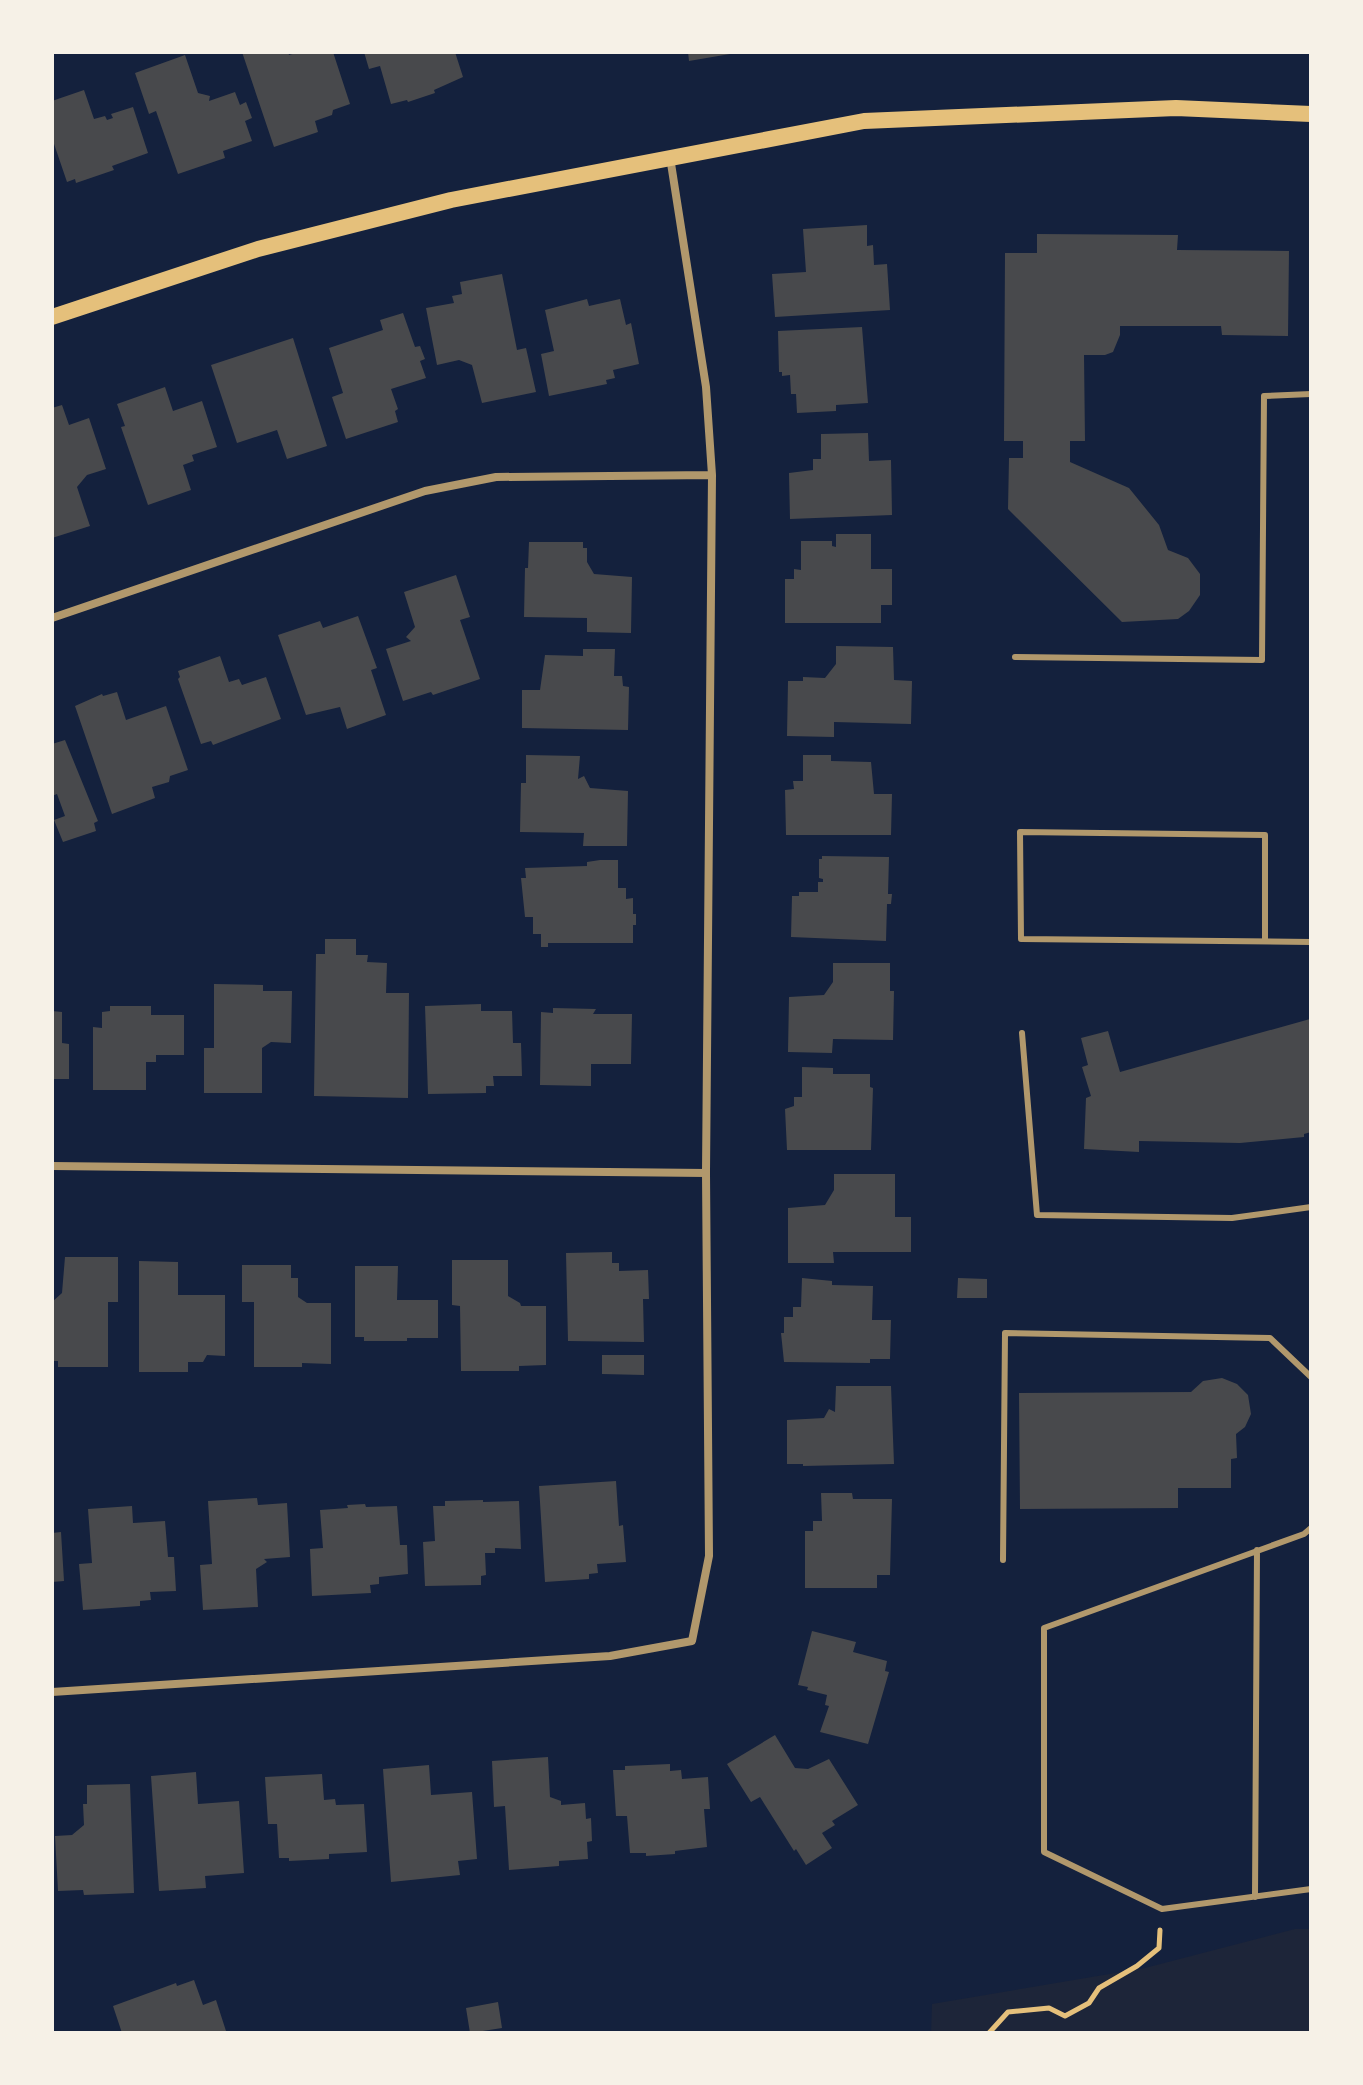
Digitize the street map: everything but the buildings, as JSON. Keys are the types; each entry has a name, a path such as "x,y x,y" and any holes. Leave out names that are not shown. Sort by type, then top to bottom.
{"main road":[{"path":"52,317 258,249 451,200 864,121 1176,108 1311,114"}],"street":[{"path":"52,1692 610,1656 692,1641 709,1556 706,1173 712,475 706,387 670,157"},
{"path":"52,618 425,491 496,477 712,475"},
{"path":"52,1166 706,1173"}],"lane":[{"path":"1015,657 1262,660 1264,396 1311,394"},
{"path":"1265,941 1265,835 1020,832 1021,939 1311,942"},
{"path":"1022,1033 1037,1215 1232,1218 1311,1207"},
{"path":"1003,1560 1005,1333 1270,1338 1311,1377"},
{"path":"1311,1528 1304,1534 1044,1628 1044,1852 1162,1909 1311,1889"},
{"path":"1255,1897 1257,1550"}],"path":[{"path":"989,2033 1008,2012 1049,2008 1065,2016 1089,2003 1099,1988 1137,1966 1159,1948 1162,1909"}],"shaded area":[{"path":"1295,1929 1311,1929 1311,2033 931,2033 932,2004 1145,1968"}]}
